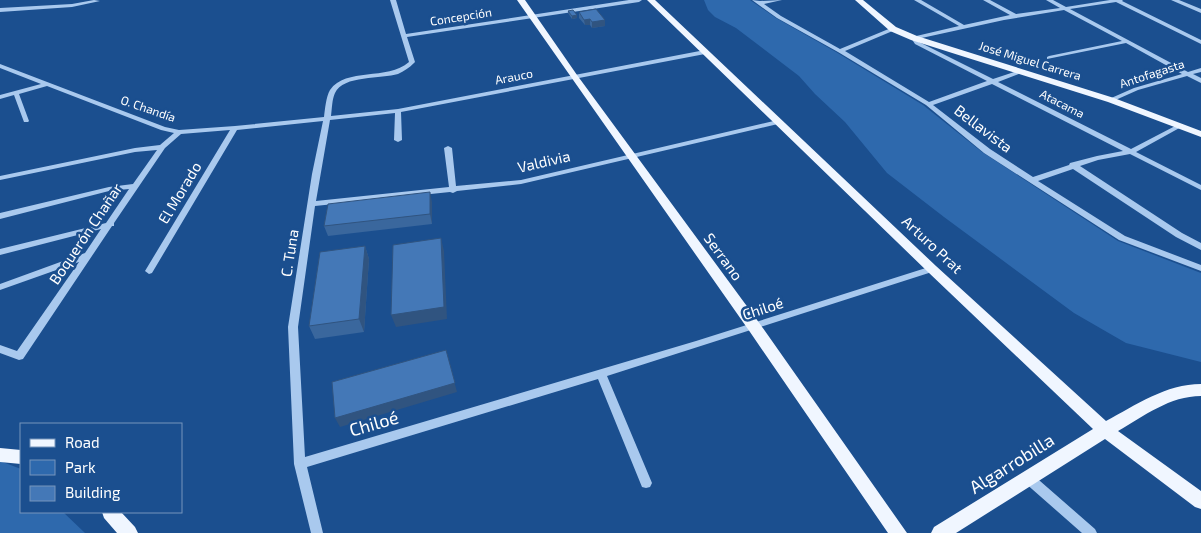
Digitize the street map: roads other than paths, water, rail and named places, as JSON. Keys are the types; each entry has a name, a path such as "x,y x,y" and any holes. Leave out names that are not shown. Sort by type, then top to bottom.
{"main road":[{"name":"Serrano","path":"522,0 574,77 898,533"},
{"name":"Arturo Prat","path":"651,0 932,269 1106,430 1201,501"},
{"name":"José Miguel Carrera","path":"859,0 893,29 914,38 1111,100 1201,134"},
{"name":"Algarrobilla","path":"940,533 1106,430 1162,398 1189,390 1201,390"},
{"path":"0,455 20,457"},
{"path":"111,513 129,533"}],"street":[{"path":"393,0 405,36"},
{"name":"Concepción","path":"405,36 639,0"},
{"path":"757,2 779,0"},
{"path":"917,0 962,26"},
{"path":"986,0 1016,16"},
{"path":"1049,0 1201,81"},
{"path":"914,38 962,26 1118,0 1201,42"},
{"path":"1174,0 1201,11"},
{"path":"0,10 26,7 61,8 96,1 104,7"},
{"name":"Bellavista","path":"757,2 928,104 987,151 1122,238 1201,268"},
{"path":"840,51 893,29"},
{"name":"C. Tuna","path":"317,533 300,464 293,327 326,119 332,92 337,84 392,73 409,66 412,62 405,36"},
{"name":"Atacama","path":"914,38 917,43 1201,188"},
{"path":"1049,58 1125,42"},
{"name":"Arauco","path":"326,119 398,111 706,52"},
{"name":"O. Chandía","path":"0,66 163,129 179,132 326,119"},
{"path":"0,71 8,69"},
{"name":"Antofagasta","path":"1111,100 1136,89 1201,70"},
{"path":"928,104 1022,71"},
{"path":"0,97 50,84"},
{"path":"16,93 26,120"},
{"path":"398,111 398,140"},
{"name":"Valdivia","path":"313,204 521,182 630,155 778,122"},
{"path":"1033,180 1073,165 1131,152 1181,125"},
{"name":"El Morado","path":"149,271 235,128"},
{"name":"Boquerón Chañar","path":"0,349 19,356 111,224 162,146 179,132"},
{"path":"0,178 162,146"},
{"path":"448,148 453,190"},
{"path":"1073,165 1201,248"},
{"path":"0,216 109,189 135,186"},
{"path":"0,252 111,224"},
{"path":"0,287 89,255"},
{"name":"Chiloé","path":"300,464 602,375 754,328 932,269"},
{"path":"602,375 646,483"},
{"path":"1028,478 1091,533"}]}
